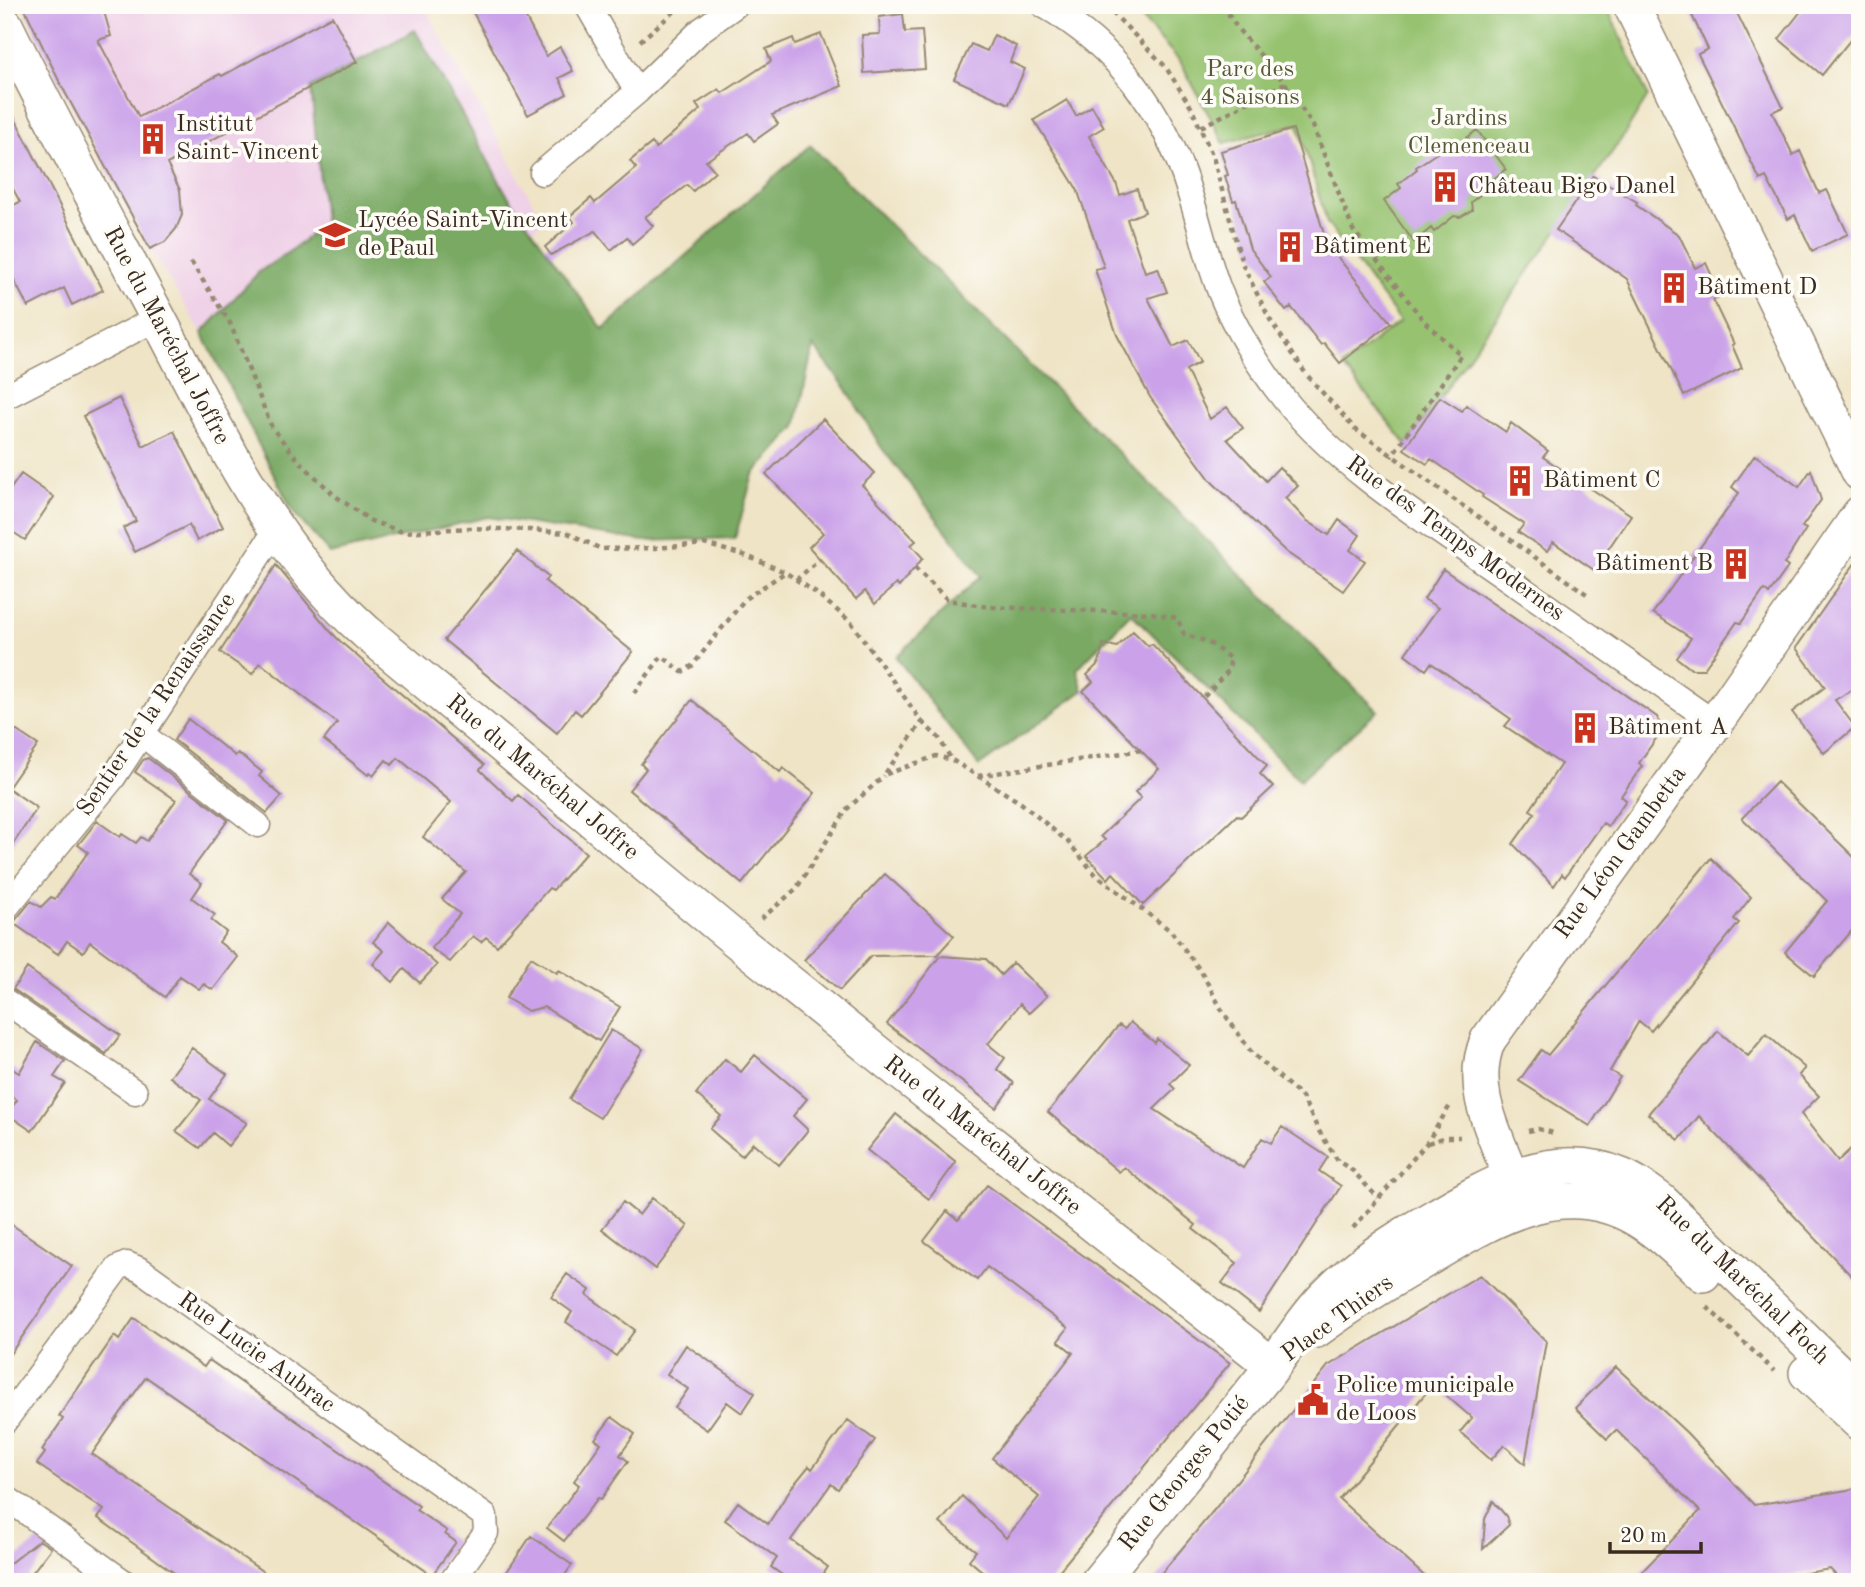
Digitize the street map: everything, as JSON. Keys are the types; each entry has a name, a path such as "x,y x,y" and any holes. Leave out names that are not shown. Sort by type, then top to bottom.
{"street":[{"path":"587,5 637,92"},
{"path":"542,173 637,92 701,30 736,5"},
{"name":"Rue des Temps Modernes","path":"1043,5 1101,46 1137,85 1150,104 1182,170 1209,261 1232,317 1267,376 1330,449 1384,492 1715,723"},
{"path":"1631,5 1860,473"},
{"name":"Rue du Maréchal Joffre","path":"5,25 229,454 276,528 313,577 350,618 735,939 1273,1366"},
{"path":"5,397 158,318"},
{"name":"Rue Léon Gambetta","path":"1511,1176 1480,1091 1480,1065 1488,1040 1715,723 1860,514"},
{"name":"Sentier de la Renaissance","path":"5,909 113,778 276,528"},
{"path":"142,734 258,825"},
{"path":"5,1001 135,1092"},
{"name":"Place Thiers","path":"1273,1366 1314,1309 1364,1262 1387,1244 1478,1191 1511,1176 1552,1167 1599,1169 1621,1176"},
{"name":"Rue du Maréchal Foch","path":"1621,1176 1661,1202 1839,1373 1860,1388"},
{"name":"Place Thiers","path":"1273,1366 1351,1305 1464,1236 1511,1213 1546,1202 1576,1201 1607,1207 1636,1218"},
{"name":"Rue du Maréchal Foch","path":"1636,1218 1677,1249 1860,1423"},
{"name":"Rue Lucie Aubrac","path":"5,1421 118,1268 127,1264 141,1270 485,1516 485,1533 451,1582"},
{"name":"Rue Georges Potié","path":"1098,1582 1273,1366"},
{"path":"5,1497 124,1582"}],"path":[{"path":"617,60 682,5"},
{"path":"1105,5 1165,66 1179,85 1213,157 1242,263 1269,318 1306,374 1355,429 1588,595"},
{"path":"1223,5 1237,29 1285,83 1313,126 1353,230 1424,321 1461,355 1391,457"},
{"path":"1200,127 1285,83"},
{"path":"191,262 230,323 272,428 299,461 334,495 371,521 403,532 469,528 568,533 601,549 704,544 744,555 785,572 851,622 922,722 939,738 952,760"},
{"path":"796,580 820,559"},
{"path":"915,568 948,600 988,607 1151,613 1177,618 1184,634 1208,642 1231,659 1228,671 1203,698"},
{"path":"634,693 662,656 682,672 692,666 745,599 785,572"},
{"path":"735,939 796,889 847,809 884,775 922,722"},
{"path":"977,776 1141,750"},
{"path":"884,775 936,756 952,760 1021,803 1068,842 1096,875 1171,931 1252,1053 1302,1097 1338,1161 1353,1171 1378,1198"},
{"path":"1705,1306 1776,1373"}],"shaded area":[{"name":"Lycée Saint-Vincent de Paul","path":"23,5 423,5 543,221 268,466 202,333 117,189 60,83"}],"green space":[{"name":"Jardins Clemenceau","path":"1130,5 1606,5 1648,96 1624,135 1407,445 1343,366 1400,321 1327,223 1298,124 1224,143 1180,61"},
{"path":"415,30 506,193 603,329 810,145 1378,711 1300,780 1131,613 1077,669 1083,691 979,766 896,657 981,576 881,447 846,388 813,346 796,427 753,475 735,538 644,541 488,517 330,554 293,512 202,333 259,272 296,247 324,223 311,87"}],"building":[{"name":"Institut Saint-Vincent","path":"23,5 102,5 111,36 98,40 139,117 220,74 222,76 332,16 357,62 167,164 180,190 182,215 176,229 165,242 150,249 60,83"},
{"path":"469,5 519,5 546,56 560,47 573,71 559,78 567,94 528,115"},
{"path":"1687,5 1733,5 1783,107 1772,112 1793,155 1800,151 1819,193 1827,190 1848,234 1812,251 1795,215 1788,219 1766,177 1760,180 1698,54 1708,49"},
{"path":"1806,5 1860,5 1860,28 1822,75 1779,39"},
{"path":"903,14 905,32 922,31 925,69 864,73 862,35 880,34 879,17"},
{"path":"821,34 842,86 772,115 778,124 754,141 748,133 706,161 715,171 693,191 687,185 645,217 653,226 632,244 627,237 611,250 595,231 551,255 545,247 574,222 570,216 591,198 595,203 636,168 630,161 652,143 656,148 700,110 696,104 719,89 722,93 771,61 766,49 793,38 795,44"},
{"path":"994,35 1016,46 1010,62 1025,69 1009,104 954,79 971,44 987,51"},
{"path":"5,99 103,290 72,305 64,288 28,307 5,263 5,209 20,202 5,174"},
{"path":"1067,100 1076,116 1092,106 1104,127 1089,136 1120,195 1137,189 1145,212 1127,219 1145,272 1158,268 1167,292 1148,298 1173,347 1188,340 1200,362 1186,370 1210,419 1227,407 1243,428 1227,439 1266,481 1279,467 1298,486 1285,498 1306,520 1329,535 1339,520 1360,535 1350,550 1365,561 1343,591 1286,552 1212,482 1150,397 1117,335 1095,269 1104,267 1077,189 1034,120"},
{"name":"Bâtiment E","path":"1293,129 1327,244 1391,323 1340,363 1324,343 1321,345 1291,307 1286,311 1264,282 1271,277 1250,249 1236,200 1233,201 1225,176 1228,175 1221,151"},
{"name":"Château Bigo Danel","path":"1477,130 1506,169 1471,202 1472,210 1460,217 1454,216 1434,232 1431,228 1414,242 1384,201 1401,188 1398,184 1417,169 1416,167 1456,140 1459,144"},
{"name":"Bâtiment D","path":"1593,176 1637,202 1636,205 1679,235 1695,268 1706,263 1721,296 1713,300 1742,368 1684,396 1627,279 1556,230"},
{"name":"Bâtiment C","path":"1440,397 1462,411 1466,405 1506,432 1511,423 1548,451 1543,457 1631,515 1594,570 1553,542 1547,551 1518,532 1524,524 1431,459 1427,464 1404,449"},
{"path":"119,398 143,446 174,431 223,527 197,541 189,525 135,552 123,528 136,521 83,416"},
{"path":"823,419 875,473 862,485 916,541 911,545 923,558 899,587 896,584 875,604 865,591 856,599 809,547 823,533 766,474"},
{"name":"Bâtiment B","path":"1755,455 1799,487 1811,470 1821,500 1802,527 1806,529 1784,564 1788,567 1769,594 1764,590 1741,623 1737,622 1704,669 1691,669 1677,658 1691,638 1653,613 1739,493 1732,487"},
{"path":"21,474 54,497 25,540 5,527 5,497"},
{"path":"517,551 548,577 545,581 633,652 581,715 575,710 557,733 444,640"},
{"path":"1860,556 1860,685 1835,700 1855,727 1824,753 1792,712 1825,687 1796,648"},
{"path":"276,565 343,644 484,765 480,770 513,801 518,795 586,853 553,890 549,888 497,946 486,937 481,942 473,936 450,962 431,948 460,914 442,899 466,872 423,837 451,802 398,758 392,765 386,760 373,776 370,773 368,775 324,740 337,723 260,663 252,674 220,652"},
{"name":"Bâtiment A","path":"1443,569 1657,717 1662,730 1639,763 1642,766 1621,796 1626,800 1608,826 1603,823 1565,877 1562,874 1554,886 1513,844 1535,813 1530,810 1561,764 1505,726 1511,719 1431,663 1426,670 1405,654 1438,608 1424,599"},
{"path":"1133,631 1148,646 1152,644 1267,766 1260,774 1273,787 1241,817 1237,815 1143,905 1113,873 1108,879 1086,856 1105,840 1101,836 1141,798 1135,792 1159,769 1083,691 1093,682 1087,675 1099,663 1103,644 1117,647"},
{"path":"692,700 780,772 783,768 815,793 742,884 629,790 646,769 641,764"},
{"path":"188,719 235,756 238,753 262,772 259,776 282,796 267,813 174,740"},
{"path":"5,723 38,745 8,788 37,808 5,856"},
{"path":"148,758 228,820 189,874 202,883 192,898 215,915 211,920 226,932 219,942 238,957 213,990 204,984 199,989 180,976 165,997 90,942 83,952 67,941 58,954 13,923 31,901 41,907 51,897 55,899 88,852 78,845 97,821 120,837 122,834 136,843 141,837 147,841 176,800 135,772 143,760"},
{"path":"1777,782 1860,863 1860,921 1814,976 1785,952 1827,901 1742,818"},
{"path":"1711,858 1751,897 1734,919 1739,923 1651,1031 1639,1021 1610,1071 1620,1077 1590,1126 1519,1081 1541,1050 1548,1055"},
{"path":"885,874 954,936 937,955 871,956 840,990 804,960"},
{"path":"389,922 437,965 420,983 404,969 393,982 373,964 384,951 373,942"},
{"path":"940,956 986,959 1001,975 1013,963 1047,996 1029,1013 1020,1004 988,1044 1005,1058 997,1069 1014,1083 996,1108 887,1024"},
{"path":"531,957 557,973 559,970 620,1007 599,1041 544,1007 528,1011 506,998"},
{"path":"27,968 120,1035 106,1054 13,989"},
{"path":"1130,1022 1155,1043 1157,1039 1189,1065 1170,1084 1175,1089 1154,1109 1243,1168 1262,1138 1271,1143 1282,1127 1328,1157 1319,1171 1341,1186 1259,1312 1222,1283 1237,1263 1193,1229 1196,1225 1124,1167 1119,1172 1048,1112 1119,1025 1125,1029"},
{"path":"611,1030 643,1049 600,1118 569,1099"},
{"path":"1718,1031 1748,1056 1766,1034 1805,1068 1799,1075 1819,1096 1801,1114 1838,1161 1860,1140 1860,1285 1699,1116 1679,1140 1648,1114"},
{"path":"37,1042 65,1061 54,1077 65,1083 32,1131 7,1114 17,1100 5,1092 5,1064 19,1073"},
{"path":"192,1048 227,1074 209,1099 247,1123 228,1146 213,1133 200,1148 176,1131 201,1100 170,1077"},
{"path":"755,1055 807,1099 793,1116 808,1130 779,1165 753,1143 742,1156 719,1137 710,1129 721,1116 696,1094 725,1059 741,1072"},
{"path":"896,1114 956,1162 929,1199 867,1150"},
{"path":"987,1185 1230,1363 1050,1582 995,1582 969,1560 976,1551 940,1523 962,1496 1006,1538 1039,1497 992,1458 1073,1353 1058,1341 1068,1328 987,1267 977,1280 924,1241 947,1211 958,1220"},
{"path":"652,1198 688,1226 655,1269 602,1229 623,1202 639,1215"},
{"path":"5,1220 72,1266 5,1361"},
{"path":"567,1274 590,1290 587,1295 635,1330 616,1356 566,1322 572,1312 551,1297"},
{"path":"1480,1275 1546,1341 1525,1464 1504,1445 1491,1460 1460,1432 1472,1418 1433,1384 1339,1499 1431,1582 1154,1582 1328,1366"},
{"path":"134,1318 204,1367 209,1360 419,1506 416,1510 447,1531 445,1534 456,1542 432,1575 146,1377 92,1454 278,1582 187,1582 98,1518 104,1510 37,1464 45,1453 42,1450 63,1419 59,1416 114,1336 119,1340"},
{"path":"686,1345 755,1393 742,1413 727,1402 707,1430 675,1408 688,1389 667,1374"},
{"path":"1616,1367 1687,1433 1754,1505 1860,1488 1860,1582 1842,1582 1830,1569 1752,1582 1632,1582 1700,1511 1616,1430 1607,1439 1575,1408"},
{"path":"612,1417 635,1434 620,1455 628,1461 601,1499 598,1498 564,1541 547,1528 579,1485 574,1481 601,1443 595,1439"},
{"path":"848,1420 875,1440 838,1489 831,1484 791,1540 828,1567 818,1582 792,1582 771,1567 777,1558 725,1520 738,1502 768,1524 791,1488 809,1466 812,1469"},
{"path":"1493,1501 1506,1516 1509,1525 1483,1549 1485,1519"},
{"path":"531,1536 572,1565 560,1582 500,1582"},
{"path":"39,1540 51,1548 25,1582 5,1582 5,1567"}],"place":[{"name":"Institut Saint-Vincent","path":"153,139"},
{"name":"Château Bigo Danel","path":"1445,187"},
{"name":"Lycée Saint-Vincent de Paul","path":"335,235"},
{"name":"Bâtiment E","path":"1290,247"},
{"name":"Bâtiment D","path":"1674,288"},
{"name":"Bâtiment C","path":"1520,481"},
{"name":"Bâtiment B","path":"1736,564"},
{"name":"Bâtiment A","path":"1585,728"},
{"name":"Police municipale de Loos","path":"1313,1400"}],"park label":[{"name":"Parc des 4 Saisons","path":"1250,84"}]}
